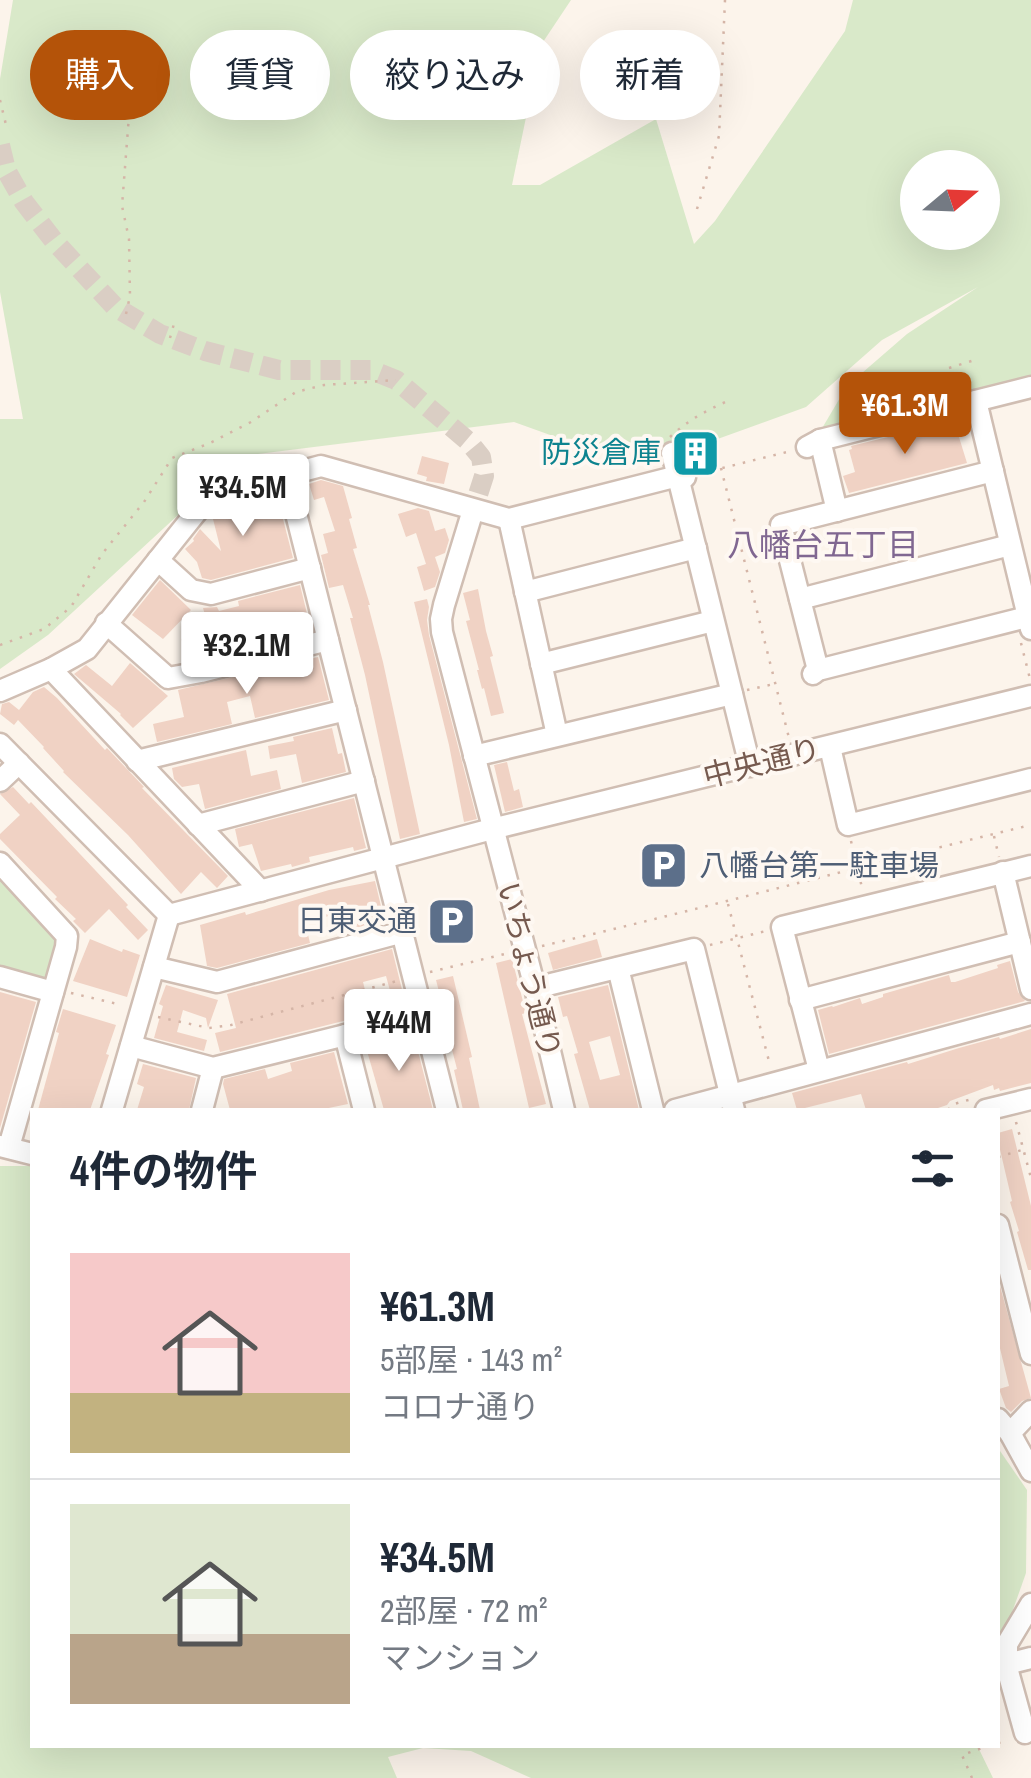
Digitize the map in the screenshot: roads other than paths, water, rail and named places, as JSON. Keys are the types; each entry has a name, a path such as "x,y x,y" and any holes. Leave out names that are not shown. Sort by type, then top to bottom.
{"street":[{"path":"837,511 813,444 1031,387"},
{"path":"976,401 1030,620 816,672 782,525 993,472"},
{"path":"667,449 682,477 750,766"},
{"path":"0,691 87,649 203,504 223,492 321,466 509,519 682,477"},
{"path":"286,474 446,1108"},
{"name":"いちょう通り","path":"473,510 441,620 442,632 564,1108"},
{"path":"509,519 557,736"},
{"path":"800,598 1010,545"},
{"path":"526,592 696,548"},
{"path":"158,560 191,590 210,594 310,568"},
{"path":"541,664 713,621"},
{"path":"106,623 168,678 328,640"},
{"path":"51,669 261,891"},
{"path":"474,756 732,694"},
{"name":"中央通り","path":"169,915 492,829 1031,696"},
{"path":"138,761 346,710"},
{"path":"0,744 169,915 113,1108"},
{"path":"830,747 848,825 1031,779"},
{"path":"0,781 19,763"},
{"path":"198,825 364,782"},
{"path":"0,864 67,936 54,991 5,1147 30,1153"},
{"path":"819,1070 782,928 1031,866"},
{"path":"1003,872 1031,989"},
{"path":"154,967 217,982 402,932"},
{"path":"800,1000 1020,942"},
{"path":"535,988 694,949 732,1102"},
{"path":"618,968 653,1108"},
{"path":"0,977 54,991"},
{"path":"689,1108 732,1102 774,1083 1031,1014"},
{"path":"130,1046 212,1068 422,1016"},
{"path":"345,1035 359,1108"},
{"path":"202,1108 212,1068"},
{"path":"995,1108 1031,1100"},
{"path":"1000,1241 1004,1273 1031,1354"},
{"path":"1031,1411 1004,1426 1031,1471"},
{"path":"1000,1742 1028,1733 1007,1664 1007,1644 1031,1604"},
{"path":"1007,1664 1031,1658"}],"tunnel":[{"path":"0,145 6,170 24,202 115,307 160,334 205,351 279,370 371,370 396,380 468,441 481,457 484,476 473,510"}],"place":[{"name":"防災倉庫","path":"696,453"},
{"name":"八幡台第一駐車場","path":"664,866"},
{"name":"日東交通","path":"452,921"}],"district":[{"name":"八幡台五丁目","path":"823,545"}]}
